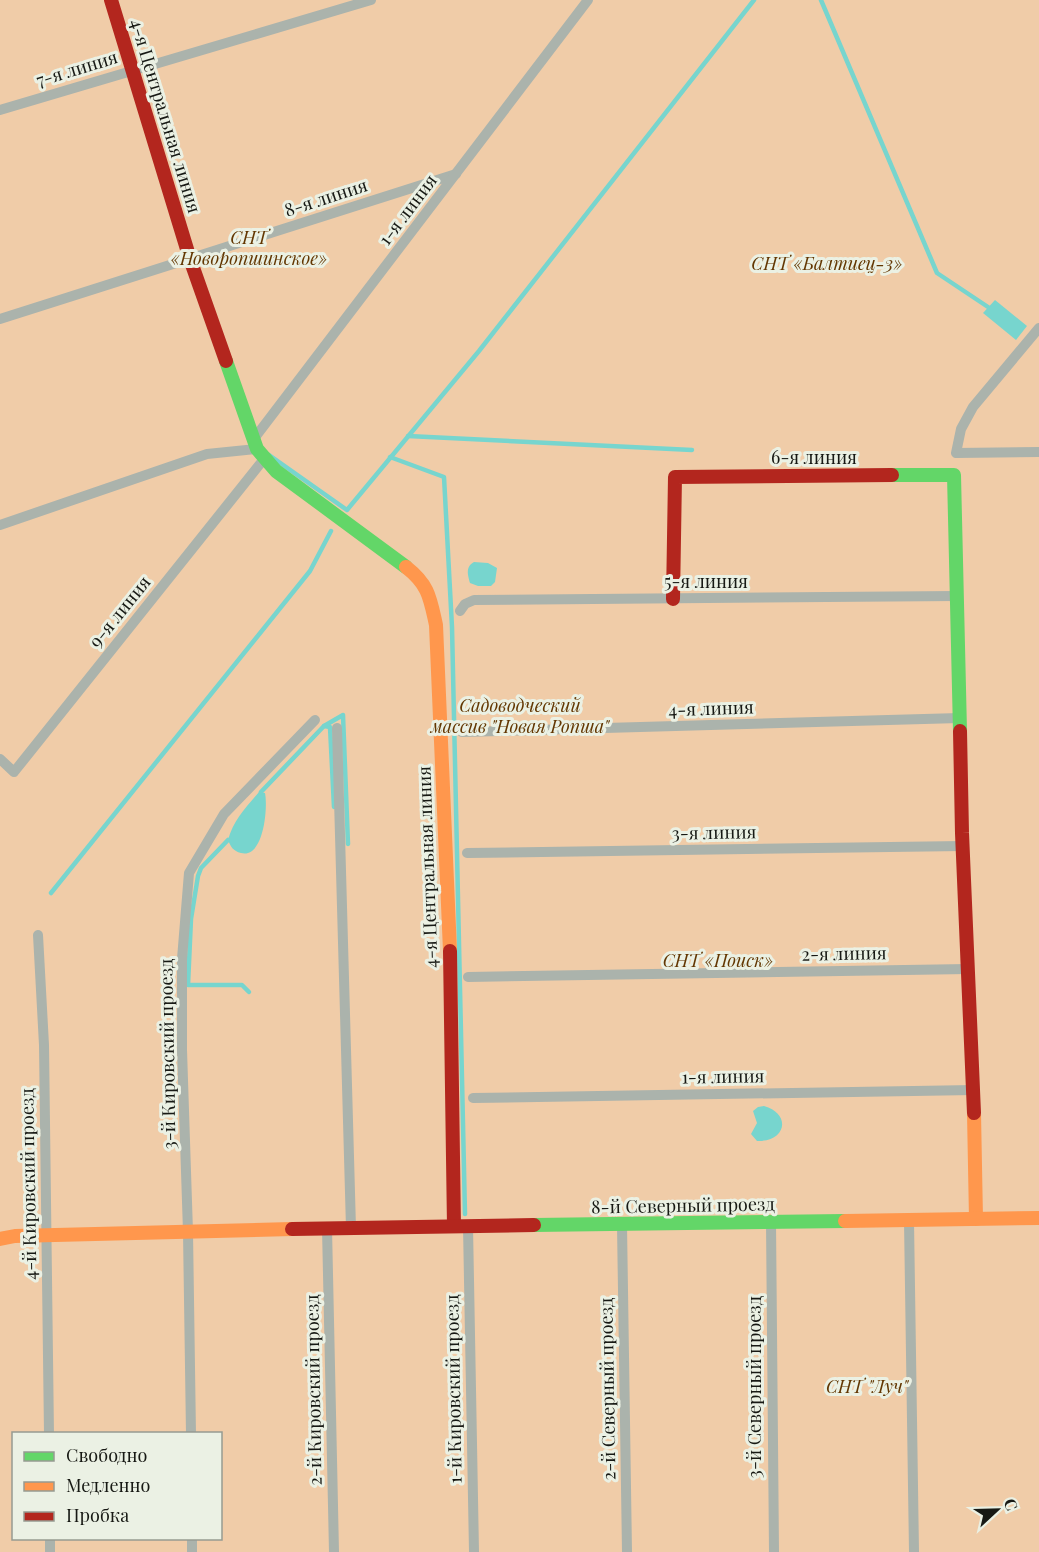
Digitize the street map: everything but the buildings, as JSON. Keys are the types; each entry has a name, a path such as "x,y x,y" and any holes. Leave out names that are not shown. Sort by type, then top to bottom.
{"street":[{"name":"4-я Центральная линия","path":"111,0 190,259 258,449 286,478 419,577 429,592 436,625 461,1226"},
{"name":"7-я линия","path":"0,110 371,0"},
{"name":"1-я линия","path":"258,449 456,174 588,0"},
{"name":"8-я линия","path":"0,319 456,174"},
{"path":"1039,328 973,407 961,429 956,453 1039,452"},
{"path":"0,525 207,454 258,449"},
{"name":"9-я линия","path":"0,759 14,772 258,449"},
{"name":"6-я линия","path":"673,599 675,477 954,475 957,596"},
{"path":"957,596 963,846 974,1090 976,1219"},
{"name":"5-я линия","path":"460,611 465,604 474,600 957,596"},
{"name":"4-я линия","path":"462,732 960,718"},
{"name":"3-й Кировский проезд","path":"191,1432 182,1050 182,959 189,873 224,814 315,720"},
{"path":"337,728 351,1228"},
{"name":"3-я линия","path":"467,853 963,846"},
{"name":"4-й Кировский проезд","path":"38,935 44,1045 49,1432"},
{"name":"2-я линия","path":"468,977 968,969"},
{"name":"1-я линия","path":"473,1098 974,1090"},
{"name":"8-й Северный проезд","path":"0,1239 15,1236 327,1228 1039,1218"},
{"path":"909,1221 914,1552"},
{"name":"3-й Северный проезд","path":"771,1222 774,1552"},
{"name":"2-й Северный проезд","path":"622,1225 627,1552"},
{"name":"1-й Кировский проезд","path":"461,1226 474,1552"},
{"name":"2-й Кировский проезд","path":"327,1228 334,1552"}],"green space":[{"name":"Садоводческий массив \"Новая Ропша\"","path":"0,0 1039,0 1039,1552 0,1552"}],"water":[{"path":"995,300 1027,326 1016,340 983,313"},
{"path":"474,562 488,563 497,568 495,582 491,586 478,586 470,583 468,569"},
{"path":"259,792 265,793 266,800 263,830 255,848 249,853 241,853 233,848 228,840 230,833 240,814"},
{"path":"764,1106 779,1115 782,1127 774,1137 757,1141 751,1134 757,1123 753,1111"}],"waterway":[{"path":"269,455 347,510 479,351 754,0"},
{"path":"821,0 937,273 988,307"},
{"path":"408,436 692,450"},
{"path":"390,457 444,477 452,627 465,1214"},
{"path":"51,893 310,571 331,531"},
{"path":"261,792 324,726 343,715 348,844"},
{"path":"324,726 330,727 334,807"},
{"path":"228,840 201,868 198,876 191,919 188,985 242,985 249,992"}],"traffic: fast":[{"path":"226,361 257,449 276,471 406,567"},
{"path":"892,475 954,475 960,731"},
{"path":"534,1225 845,1221"}],"traffic: slow":[{"path":"406,567 424,586 436,625 450,951"},
{"path":"974,1113 976,1219"},
{"path":"845,1221 1039,1218"},
{"path":"0,1239 15,1236 292,1229"}],"traffic: jam":[{"path":"111,0 190,259 226,361"},
{"path":"673,599 675,477 892,475"},
{"path":"960,731 974,1113"},
{"path":"450,951 454,1226"},
{"path":"292,1229 534,1225"}],"park label":[{"name":"СНТ «Новоропшинское»","path":"249,248"},
{"name":"СНТ «Балтиец-3»","path":"827,264"},
{"name":"СНТ «Поиск»","path":"718,961"},
{"name":"СНТ \"Луч\"","path":"867,1387"}]}
